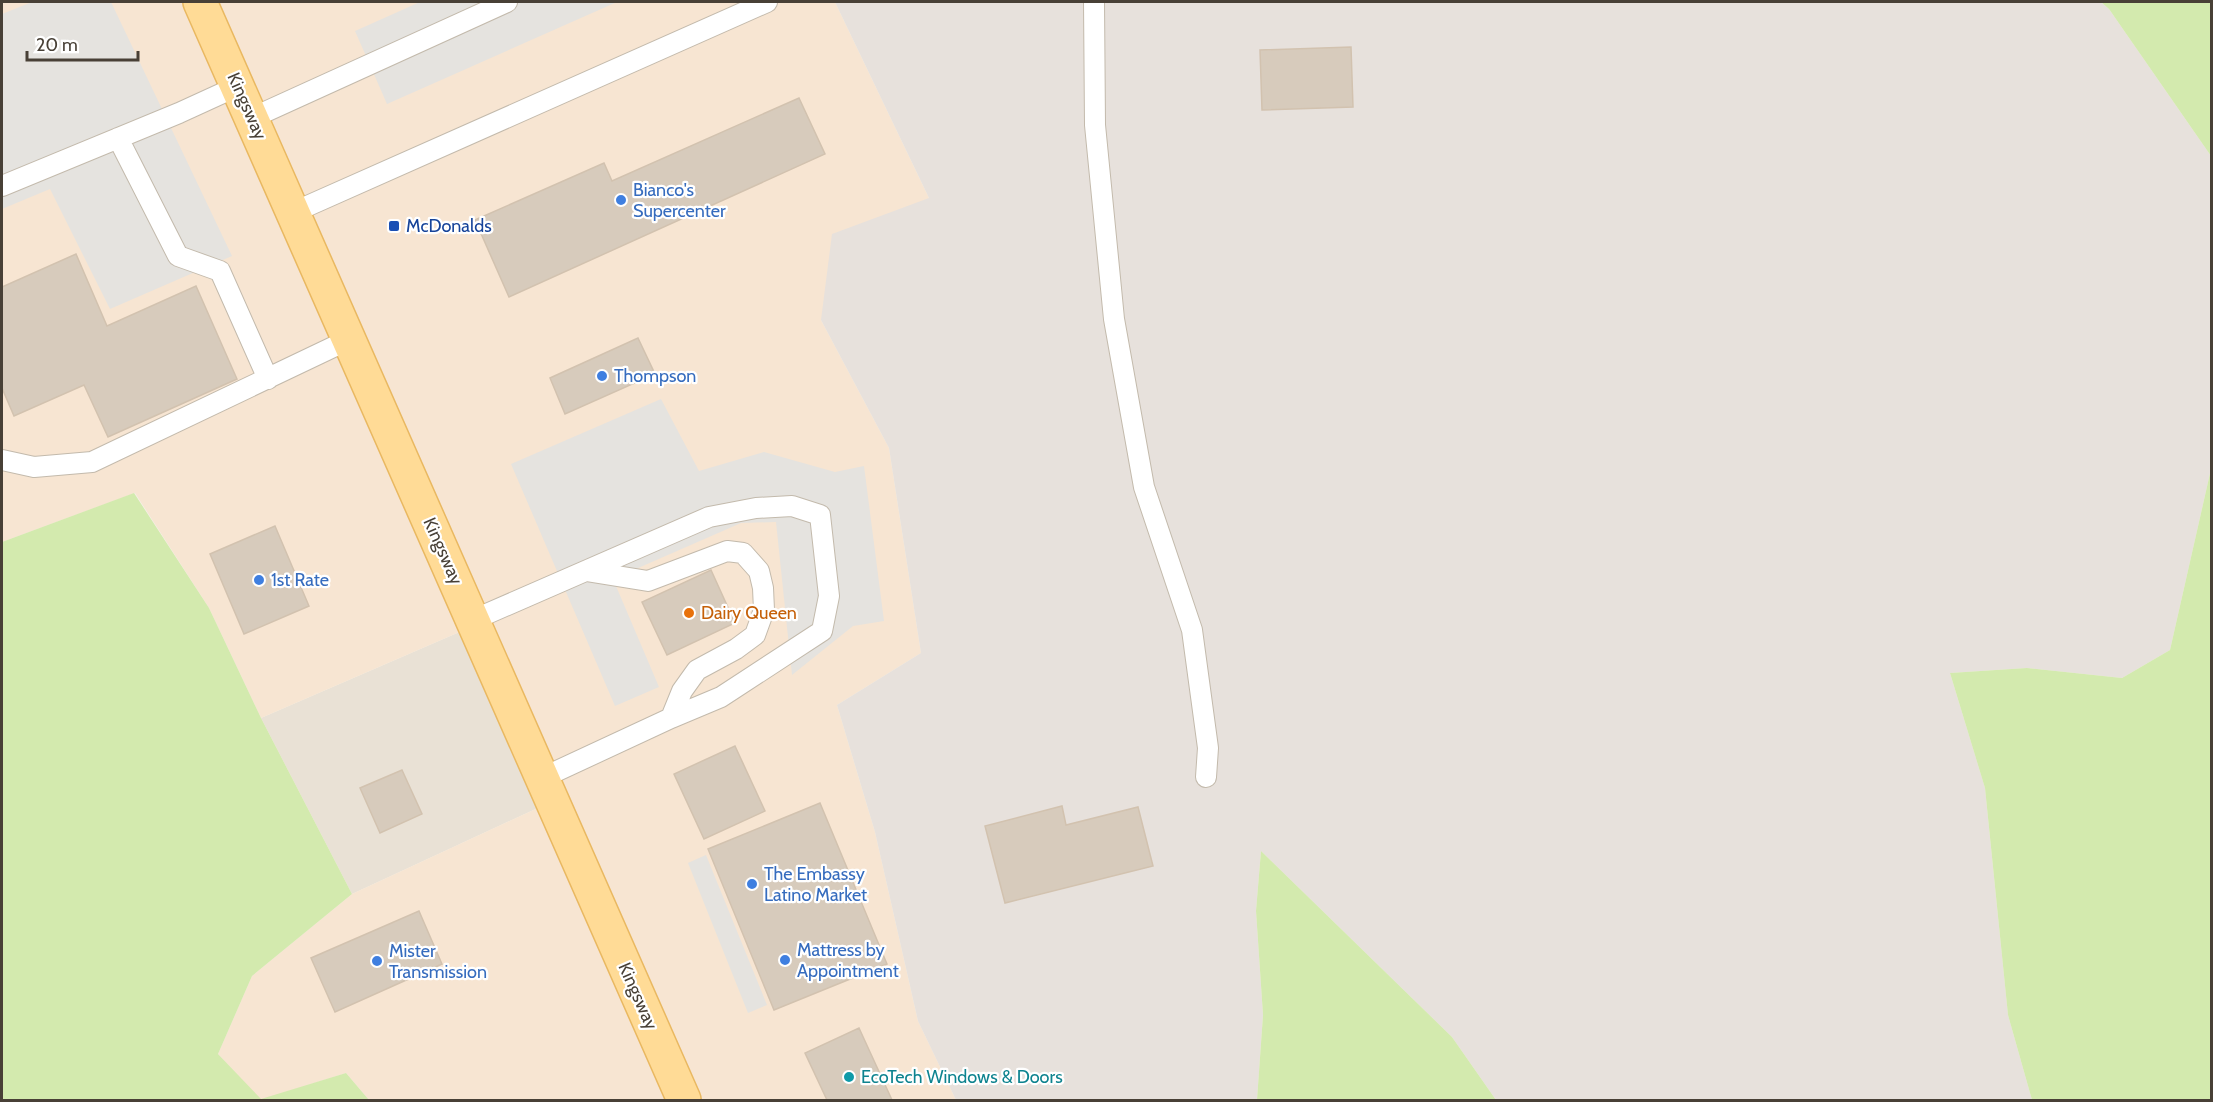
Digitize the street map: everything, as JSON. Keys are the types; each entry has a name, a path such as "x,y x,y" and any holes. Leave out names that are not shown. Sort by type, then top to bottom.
{"main road":[{"name":"Kingsway","path":"200,2 684,1101"}],"lane":[{"path":"252,118 507,2"},
{"path":"294,212 767,2"},
{"path":"1094,2 1095,124 1114,319 1144,488 1192,630 1208,748 1206,777"},
{"path":"2,186 179,113 238,86"},
{"path":"118,138 178,256 220,271 268,379"},
{"path":"2,460 34,467 92,462 350,339"},
{"path":"473,620 709,517 756,508 792,506 820,515 829,596 822,631 722,697 542,778"},
{"path":"586,571 648,581 727,551 743,553 759,571 763,588 764,610 755,635 736,650 697,670 682,691 671,718"}],"shaded area":[{"path":"2,2 835,2 929,198 821,320 889,448 921,653 837,705 875,832 918,1021 956,1100 369,1100 346,1073 261,1100 218,1054 252,976 352,894 555,800 478,624 261,718 209,608 135,493 2,542"},
{"path":"32,2 111,2 232,256 110,309 50,189 2,209 2,14"},
{"path":"420,2 617,2 387,104 355,31"},
{"path":"835,2 2101,2 2109,9 2211,156 2211,469 2170,650 2122,678 2027,668 1950,673 1985,788 2008,1015 2032,1100 1496,1100 1452,1037 1261,851 1256,911 1263,1015 1257,1100 956,1100 918,1021 875,832 837,705 921,653 889,448 821,320 832,234 929,198"},
{"path":"661,399 699,471 764,452 835,472 864,466 884,621 853,626 792,675 776,522 741,523 613,579 659,687 615,706 511,464"},
{"path":"478,624 555,800 352,894 261,718"},
{"path":"706,855 767,1005 748,1013 688,863"}],"green space":[{"path":"2101,2 2211,2 2211,156 2109,9"},
{"path":"2211,469 2211,1100 2032,1100 2008,1015 1985,788 1950,673 2027,668 2122,678 2170,650"},
{"path":"134,493 209,608 261,718 352,894 252,976 218,1054 261,1099 346,1073 369,1100 2,1100 2,542"},
{"path":"1261,851 1452,1037 1496,1100 1257,1100 1263,1015 1256,911"}],"building":[{"path":"1351,47 1353,107 1262,110 1260,50"},
{"name":"Bianco's Supercenter","path":"799,98 825,154 509,297 475,220 604,163 612,181"},
{"path":"76,254 107,326 196,286 237,379 108,437 84,385 14,416 2,388 2,287"},
{"name":"Thompson","path":"638,338 655,374 565,414 550,378"},
{"name":"1st Rate","path":"275,526 309,606 244,634 210,554"},
{"name":"Dairy Queen","path":"711,570 735,623 667,655 642,602"},
{"path":"735,746 765,811 704,839 674,774"},
{"path":"402,770 422,814 380,833 360,788"},
{"path":"820,803 887,964 774,1010 708,849"},
{"path":"1062,806 1066,825 1138,807 1153,866 1005,903 985,826"},
{"name":"Mister Transmission","path":"419,911 442,964 335,1012 311,958"},
{"name":"EcoTech Windows & Doors","path":"859,1028 892,1100 827,1100 805,1053"}],"place":[{"name":"Bianco's Supercenter","path":"621,200"},
{"name":"McDonalds","path":"394,226"},
{"name":"Thompson","path":"602,376"},
{"name":"1st Rate","path":"259,580"},
{"name":"Dairy Queen","path":"689,613"},
{"name":"The Embassy Latino Market","path":"752,884"},
{"name":"Mattress by Appointment","path":"785,960"},
{"name":"Mister Transmission","path":"377,961"},
{"name":"EcoTech Windows & Doors","path":"849,1077"}]}
